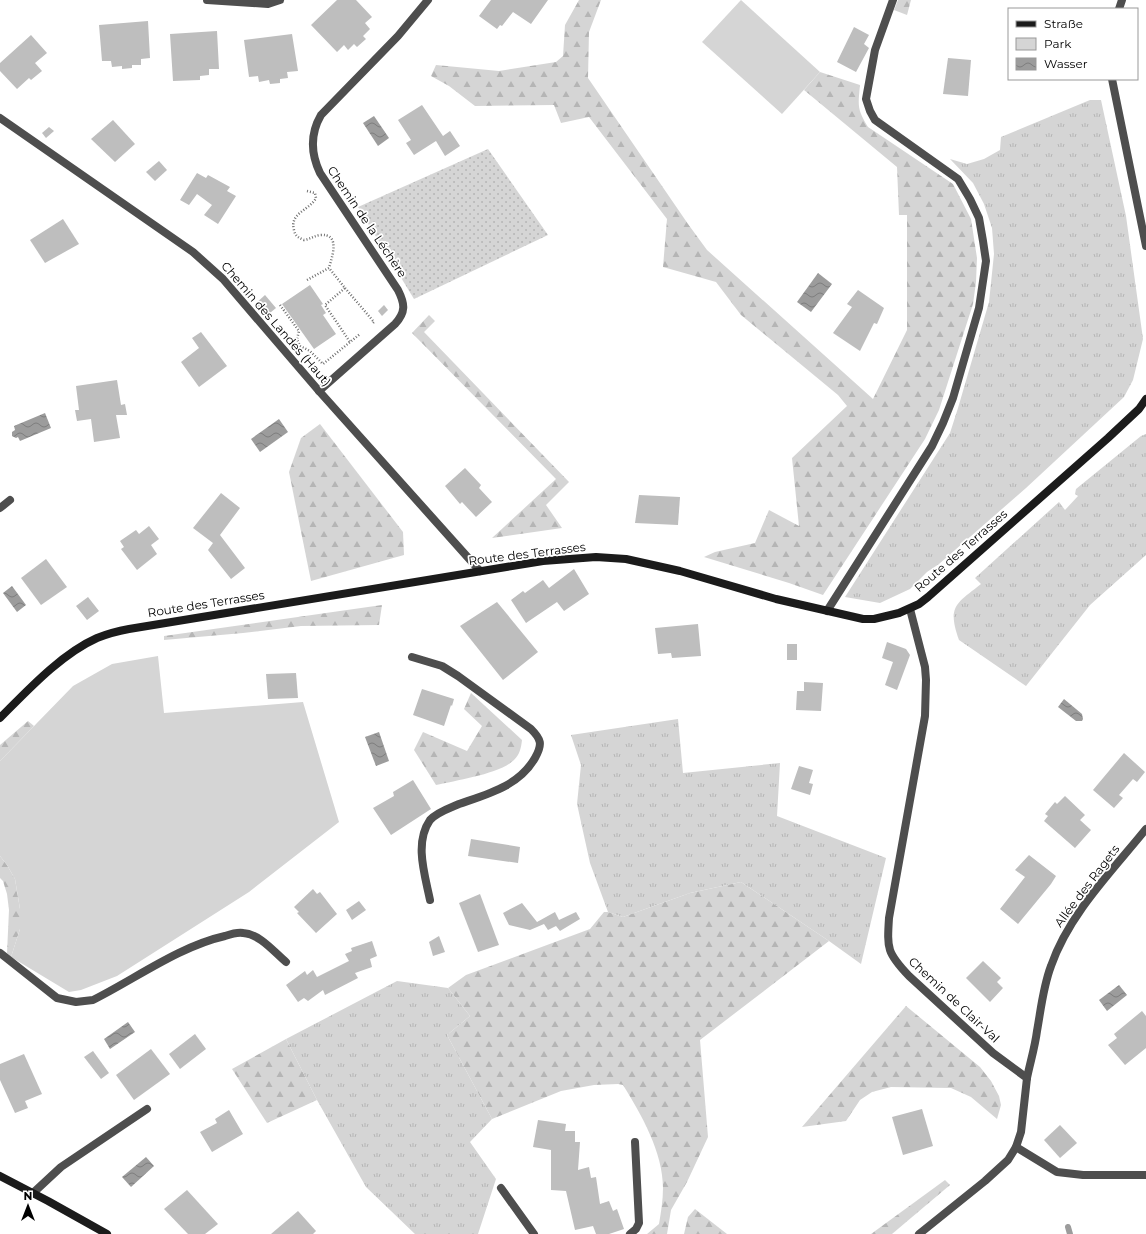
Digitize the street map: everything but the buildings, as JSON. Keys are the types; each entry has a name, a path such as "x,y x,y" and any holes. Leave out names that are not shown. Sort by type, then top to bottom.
{"street":[{"path":"207,0 268,4 280,0"},
{"name":"Chemin de la Léchère","path":"319,391 395,324 402,316 404,304 398,290 320,173 316,164 313,150 315,127 322,116 398,36 428,0"},
{"path":"826,611 932,446 943,422 960,376 979,308 984,282 986,261 979,218 958,179 875,120 866,99 875,50 893,0"},
{"path":"1112,80 1146,246"},
{"name":"Chemin des Landes (Haut)","path":"2,122 193,252 222,279 319,391 480,571"},
{"name":"Route des Terrasses","path":"0,718 25,692 56,665 87,643 110,634 129,629 543,562 596,557 626,559 680,571 776,599 853,618 869,619 886,617 910,609 928,597 1108,438 1139,409 1146,399"},
{"path":"0,508 10,500"},
{"name":"Chemin de Clair-Val","path":"910,609 925,667 926,680 924,716 889,918 890,950 896,963 909,976 994,1053 1026,1078"},
{"path":"412,657 442,666 458,676 531,729 538,736 540,743 540,750 531,765 505,787 450,807 435,816 430,821 423,835 422,863 430,900"},
{"name":"Allée des Ragets","path":"1026,1078 1037,1033 1046,981 1063,939 1083,908 1146,829"},
{"path":"0,953 58,998 76,1002 93,1000 186,949 213,938 232,934 243,933 256,937 286,962"},
{"path":"919,1234 985,1181 1008,1160 1016,1147 1021,1132 1024,1113 1026,1078"},
{"path":"33,1193 61,1167 147,1109"},
{"path":"630,1234 636,1229 639,1223 635,1142"},
{"path":"1016,1147 1048,1168 1062,1173 1083,1175 1146,1175"},
{"path":"0,1176 107,1234"},
{"path":"501,1188 534,1234"}],"path":[{"path":"307,190 315,193 316,198 313,203 298,214 294,221 294,230 297,236 304,240 321,235 328,236 333,242 334,248 329,268 307,280"},
{"path":"329,268 374,322 368,327"},
{"path":"345,288 325,305 350,342"},
{"path":"280,305 299,331 297,339 300,346 310,350 323,364 362,332"}],"green space":[{"path":"579,0 601,0 589,32 588,78 707,250 873,399 907,330 907,215 899,215 897,167 804,90 820,72 860,85 859,107 868,127 953,184 971,219 977,258 973,304 939,410 925,439 823,595 704,557 715,552 755,543 769,510 799,526 792,458 847,406 838,395 741,315 716,282 663,267 667,219 589,117 561,123 554,105 475,106 449,86 431,76 436,65 499,71 556,62 563,56 565,25"},
{"path":"741,0 820,72 782,114 702,42"},
{"path":"898,0 911,0 907,15 894,10"},
{"path":"1090,100 1101,100 1126,216 1143,339 1133,380 1124,397 1026,488 939,564 927,572 910,589 880,603 845,597 950,433 989,302 994,254 992,228 984,204 973,183 950,159 967,164 984,159 1000,150 1001,137"},
{"path":"488,149 548,235 414,299 358,207"},
{"path":"429,315 435,321 424,332 569,482 546,505 562,528 492,538 556,479 412,333"},
{"path":"320,424 403,532 404,555 311,581 289,472 301,438"},
{"path":"1146,434 1146,555 1090,605 1026,686 959,640 955,629 954,620 956,607 965,596 981,584 975,578 1059,502 1065,510 1078,496 1075,494 1076,489 1141,436"},
{"path":"382,605 379,625 301,626 164,640 164,636"},
{"path":"158,656 164,713 303,702 339,822 249,892 117,976 81,990 69,992 11,957 20,929 20,909 15,879 0,856 0,761 73,686 112,664"},
{"path":"471,693 522,740 520,751 514,760 498,769 477,776 436,785 414,750 423,732 467,751 482,726 464,709"},
{"path":"678,719 683,773 780,763 777,816 886,858 861,964 741,882 690,893 623,917 608,912 590,863 577,804 581,765 571,735"},
{"path":"28,721 34,726 0,761 0,745"},
{"path":"0,856 15,879 20,909 20,929 11,957 7,953 9,910 7,894 3,881 0,878"},
{"path":"741,882 829,941 700,1040 708,1137 687,1182 671,1210 667,1234 647,1234 659,1224 663,1197 662,1174 650,1134 623,1085 594,1085 561,1091 492,1119 447,1035 470,1016 448,988 466,975 590,929 604,912 623,917 690,893"},
{"path":"397,981 448,988 470,1016 447,1035 492,1119 470,1142 496,1179 478,1234 415,1234 366,1187 317,1100 286,1039"},
{"path":"906,1006 980,1067 991,1081 999,1096 1001,1105 997,1119 971,1097 951,1088 891,1087 872,1092 860,1100 846,1121 802,1127"},
{"path":"286,1039 317,1100 267,1123 232,1069"},
{"path":"945,1180 950,1185 892,1234 871,1234"},
{"path":"695,1209 727,1234 684,1234 688,1217"}],"water":[{"path":"374,116 389,138 378,146 363,123"},
{"path":"818,273 832,284 811,312 797,302"},
{"path":"45,413 51,428 20,441 18,437 16,438 12,436 12,432 15,430 14,426"},
{"path":"279,419 288,432 260,452 251,439"},
{"path":"12,586 26,605 17,612 3,593"},
{"path":"1064,699 1082,714 1082,721 1076,721 1058,707"},
{"path":"379,732 389,761 376,766 365,737"},
{"path":"1119,985 1127,995 1107,1011 1099,1000"},
{"path":"128,1022 135,1032 110,1049 104,1039"},
{"path":"146,1157 154,1166 131,1187 122,1177"}],"waterway":[{"path":"1068,1227 1070,1234"}]}
